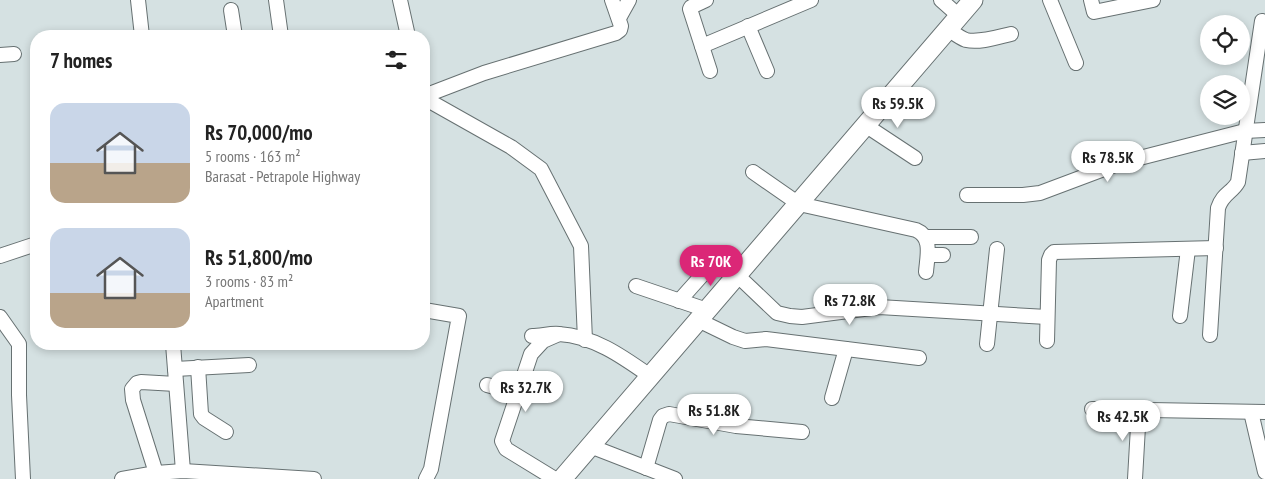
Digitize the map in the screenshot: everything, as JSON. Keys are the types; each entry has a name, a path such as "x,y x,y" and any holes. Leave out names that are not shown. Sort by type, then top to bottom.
{"highway":[{"path":"562,479 973,0"}],"street":[{"path":"138,0 141,30"},
{"path":"276,0 280,30"},
{"path":"400,0 407,30"},
{"path":"430,95 484,73 620,30 619,18 612,0"},
{"path":"619,18 629,0"},
{"path":"706,0 690,9 710,70"},
{"path":"702,46 748,26 788,4 810,0"},
{"path":"941,0 964,39 978,41 1012,34"},
{"path":"1050,0 1076,63"},
{"path":"1091,0 1094,12 1153,0"},
{"path":"231,10 234,30"},
{"path":"1210,335 1218,208 1223,196 1236,186 1238,182 1262,21"},
{"path":"748,26 767,71"},
{"path":"430,100 511,147 541,169 580,246 585,340"},
{"path":"866,125 915,158"},
{"path":"967,194 1023,195 1040,193 1120,163 1245,131 1265,130"},
{"path":"1242,153 1265,151"},
{"path":"753,172 799,204 923,232 926,237 928,255 926,272"},
{"path":"926,237 971,237"},
{"path":"0,256 30,246"},
{"path":"1180,316 1188,248"},
{"path":"1047,341 1049,260 1054,252 1216,248"},
{"path":"987,344 997,249"},
{"path":"679,301 720,254"},
{"path":"928,255 944,255"},
{"path":"737,275 777,313 790,316 802,317 879,307 990,312 1047,317"},
{"path":"636,286 679,301 733,338 745,341 766,339 918,358"},
{"path":"426,479 431,469 459,316 430,311"},
{"path":"0,317 19,344 19,395 23,479"},
{"path":"555,479 506,449 503,445 504,435 531,354 544,341 559,334"},
{"path":"532,336 559,334 585,340 615,352 650,376"},
{"path":"832,398 846,349"},
{"path":"173,350 176,384 189,474"},
{"path":"175,369 249,365"},
{"path":"198,368 202,414 204,418 226,432"},
{"path":"156,473 133,400 132,389 137,383 141,382 176,384"},
{"path":"487,385 517,394"},
{"path":"1092,409 1258,412 1264,472"},
{"path":"1135,479 1139,409"},
{"path":"646,468 660,420 663,416 669,414 736,426 802,432"},
{"path":"590,446 675,479"},
{"path":"122,479 156,473 314,479"}]}
